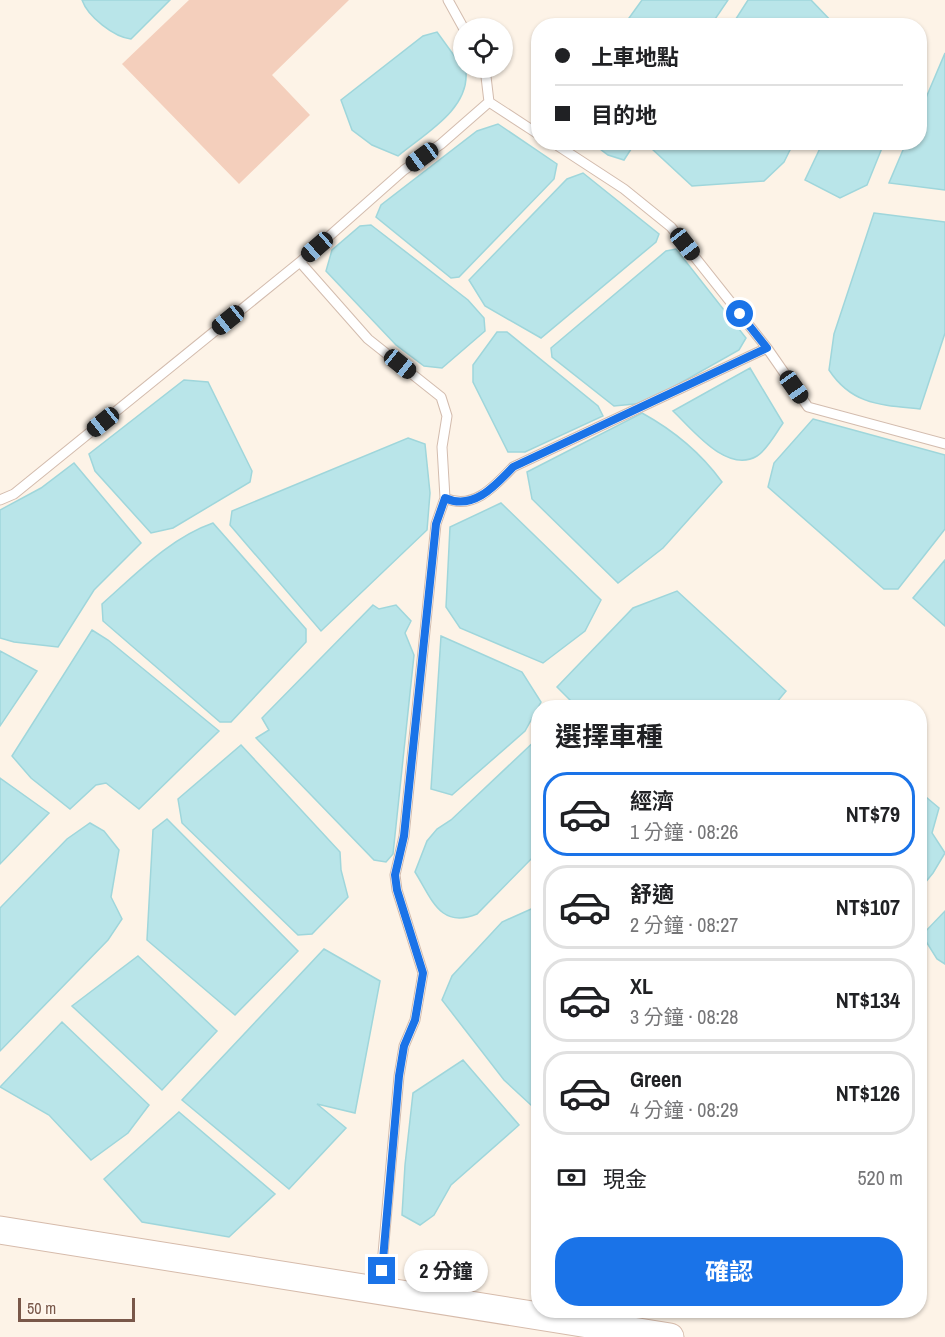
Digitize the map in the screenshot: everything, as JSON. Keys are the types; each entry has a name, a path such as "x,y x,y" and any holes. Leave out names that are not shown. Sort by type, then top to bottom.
{"street":[{"path":"0,1230 263,1270 380,1292 531,1315"},
{"path":"548,1318 670,1337"}],"lane":[{"path":"448,0 458,18"},
{"path":"486,78 489,102"},
{"path":"489,102 531,129"},
{"path":"0,500 14,494 300,262 404,170 489,102"},
{"path":"564,150 624,189 671,227 767,348 808,407 945,444"},
{"path":"300,262 368,339 441,397 447,416 442,447 445,498 436,524 404,836 395,875 397,890 423,973 415,1020 404,1046 399,1076 380,1292"},
{"path":"445,498 465,503 490,490 513,467 767,348"}],"water":[{"path":"82,0 170,0 131,39 102,25 90,13"},
{"path":"642,0 728,0 716,18 629,18"},
{"path":"748,0 811,0 828,18 736,18"},
{"path":"437,32 453,54 453,78 466,78 465,86 453,109 443,120 398,156 372,145 352,130 341,100 423,36"},
{"path":"945,53 945,190 889,183 903,150 927,150 927,95"},
{"path":"498,124 531,146 531,150 536,150 557,164 554,179 459,277 451,278 376,217 381,205 477,131"},
{"path":"601,150 630,150 624,160 608,155"},
{"path":"653,150 790,150 784,162 764,181 692,186"},
{"path":"819,150 881,150 867,185 840,198 805,180"},
{"path":"583,173 659,234 656,242 541,338 485,306 469,280 567,179"},
{"path":"874,213 945,222 945,333 920,409 880,404 858,397 838,382 829,370 834,334"},
{"path":"371,225 468,300 484,318 485,331 442,368 424,366 396,345 326,271 332,250 360,226"},
{"path":"676,249 746,338 739,350 645,403 614,406 552,357 551,348 666,251"},
{"path":"497,332 507,332 598,406 603,416 525,452 508,452 473,382 473,365"},
{"path":"750,368 783,423 768,446 757,456 746,460 734,459 711,447 673,411"},
{"path":"184,380 208,382 252,471 250,482 173,528 151,533 95,471 89,454"},
{"path":"642,413 686,443 722,482 663,548 618,583 532,499 527,472"},
{"path":"813,419 945,455 945,529 898,589 884,589 768,487 774,463"},
{"path":"408,438 425,444 430,493 427,530 321,631 230,525 232,511"},
{"path":"74,463 141,543 94,590 58,647 14,642 0,638 0,510 41,488"},
{"path":"501,503 601,600 585,631 543,663 460,628 446,607 450,527"},
{"path":"213,523 306,629 306,642 231,722 220,722 103,621 102,604 168,547"},
{"path":"945,560 945,626 913,598"},
{"path":"677,591 786,691 779,700 570,700 557,687 633,608"},
{"path":"373,605 379,609 396,605 411,621 405,633 414,655 393,854 386,862 374,860 256,738 269,730 262,718"},
{"path":"92,630 108,640 219,731 139,809 106,783 96,785 70,809 31,778 12,756"},
{"path":"441,636 522,672 540,700 531,700 531,720 525,731 452,795 431,789"},
{"path":"0,651 37,671 0,726"},
{"path":"241,745 340,852 341,870 348,897 312,934 298,935 182,823 178,799"},
{"path":"531,745 531,859 477,914 464,918 454,918 438,909 415,872 427,841 437,829 451,820"},
{"path":"0,778 49,813 0,864"},
{"path":"927,798 939,808 932,833 945,853 927,880"},
{"path":"167,819 298,951 235,1015 147,940 153,830"},
{"path":"90,823 104,831 119,850 111,897 122,919 108,940 0,1051 0,908 67,839"},
{"path":"531,909 531,1105 504,1080 442,1000 452,976 502,922"},
{"path":"945,911 945,964 937,959 927,943 927,930"},
{"path":"324,949 380,981 355,1113 317,1104 346,1128 289,1189 182,1100"},
{"path":"138,956 217,1031 162,1090 72,1006"},
{"path":"62,1022 149,1105 128,1133 91,1160 49,1115 0,1087"},
{"path":"463,1060 519,1125 451,1185 434,1215 420,1225 402,1215 413,1093"},
{"path":"179,1112 275,1194 229,1237 142,1222 104,1179"}],"building":[{"path":"189,0 349,0 272,75 310,115 239,184 122,64"}],"route":[{"path":"382,1271 399,1076 404,1046 415,1020 423,973 404,905 397,890 395,875 404,836 436,524 445,498 453,502 465,503 490,490 513,467 605,426 767,348 740,314"}]}
